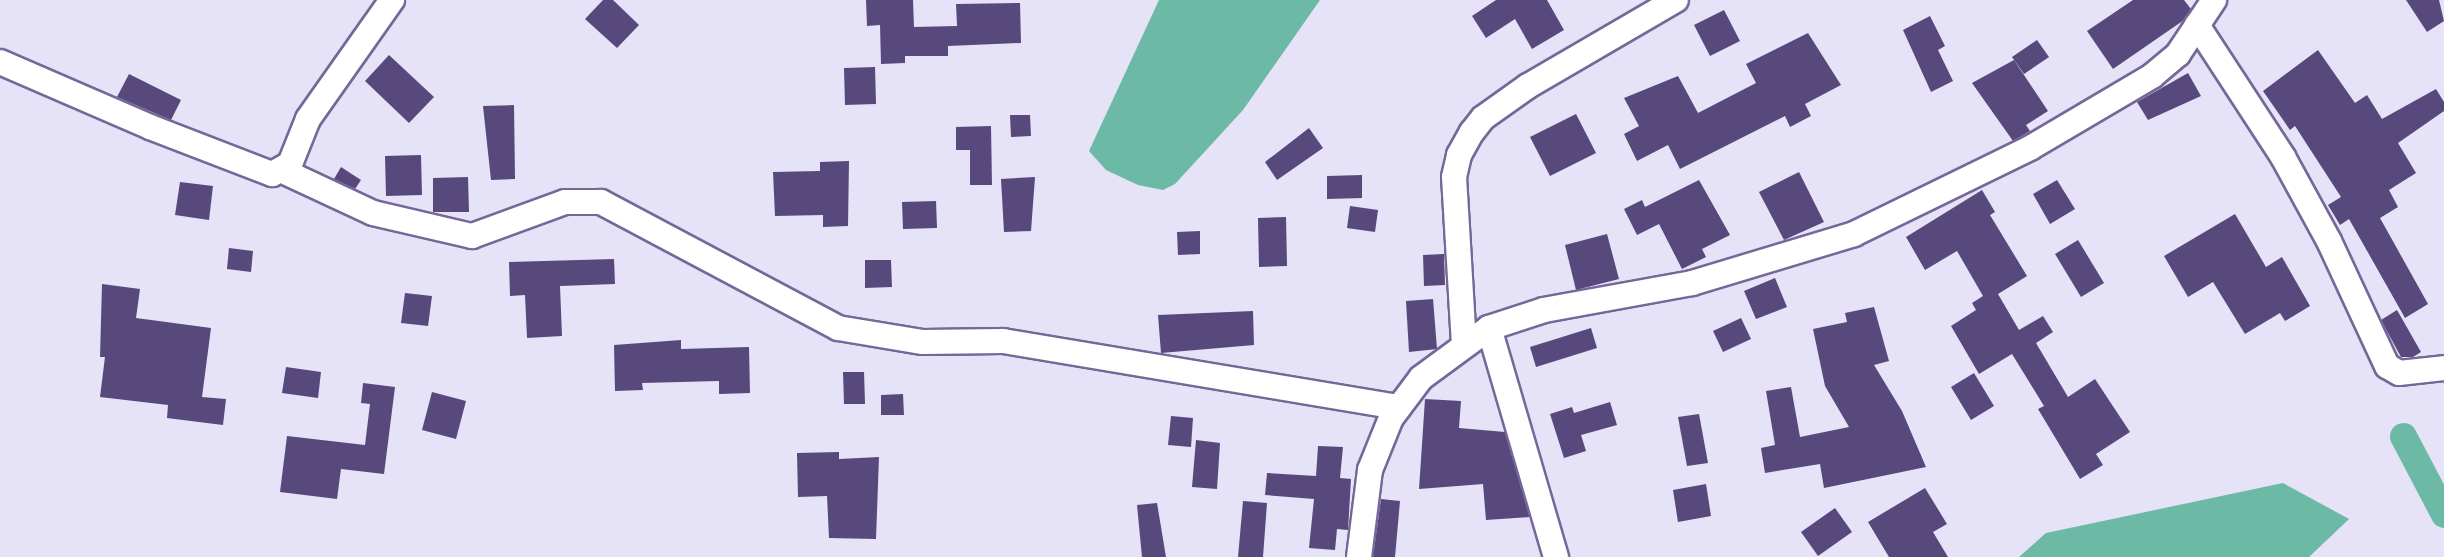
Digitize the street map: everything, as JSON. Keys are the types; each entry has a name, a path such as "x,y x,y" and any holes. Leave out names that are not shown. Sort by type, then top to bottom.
{"street":[{"path":"283,171 308,119 392,0"},
{"path":"1464,345 1454,177 1459,155 1472,132 1483,118 1528,86 1677,0"},
{"path":"1359,557 1370,470 1399,407 1421,378 1489,328 1544,310 1692,283 1854,234 2030,148 2111,101 2178,54 2214,0"},
{"path":"2197,25 2283,157 2329,241 2386,366 2399,373 2444,368"},
{"path":"0,62 262,173 283,171 373,213 472,236 565,202 601,202 838,328 923,342 1003,341 1399,407"},
{"path":"1489,328 1556,557"}],"shaded area":[{"path":"1159,0 1320,0 1243,110 1175,184 1163,190 1138,185 1106,170 1089,151"},
{"path":"2283,483 2349,519 2309,557 2019,557 2046,533"}],"building":[{"path":"603,0 613,0 639,25 617,48 585,19"},
{"path":"866,0 913,0 914,27 957,26 956,4 1020,3 1021,43 948,46 948,56 905,56 905,63 881,64 880,25 867,26"},
{"path":"1496,0 1547,0 1564,30 1532,49 1515,19 1486,38 1472,16"},
{"path":"2133,0 2184,0 2191,9 2184,20 2113,69 2087,31"},
{"path":"2406,0 2439,0 2444,21 2427,32"},
{"path":"1724,10 1740,41 1710,56 1694,25"},
{"path":"1930,16 1945,46 1938,50 1953,81 1931,92 1903,30"},
{"path":"1808,33 1841,85 1805,104 1811,116 1790,127 1785,116 1680,169 1668,145 1637,161 1624,134 1639,126 1624,98 1678,76 1698,113 1756,83 1746,64"},
{"path":"2037,40 2049,57 2024,74 2012,57"},
{"path":"2318,50 2355,103 2367,95 2382,119 2436,89 2444,102 2444,111 2398,143 2416,173 2389,190 2398,207 2380,218 2428,304 2405,318 2349,219 2340,225 2328,205 2341,197 2295,126 2290,130 2263,91"},
{"path":"389,55 434,97 409,123 365,81"},
{"path":"2014,60 2048,111 2026,125 2030,131 2013,141 1972,83"},
{"path":"875,67 876,104 845,105 844,68"},
{"path":"2188,73 2201,96 2148,120 2137,102"},
{"path":"129,74 181,100 171,120 117,97"},
{"path":"514,105 515,179 491,180 483,106"},
{"path":"1576,114 1596,153 1550,176 1530,137"},
{"path":"1010,115 1030,115 1031,136 1011,137"},
{"path":"991,126 992,185 970,185 970,150 956,150 956,127"},
{"path":"1309,128 1323,148 1277,180 1265,162"},
{"path":"421,155 422,195 386,196 385,156"},
{"path":"849,161 848,226 823,227 823,215 775,216 773,172 820,171 820,162"},
{"path":"341,167 361,180 355,189 334,179"},
{"path":"1799,172 1824,222 1784,240 1759,192"},
{"path":"1362,175 1362,198 1327,199 1327,176"},
{"path":"468,177 469,212 433,212 433,178"},
{"path":"1035,177 1031,231 1004,232 1001,179"},
{"path":"1699,180 1730,235 1702,249 1706,257 1682,269 1659,224 1637,235 1624,209 1642,200 1645,207"},
{"path":"2057,180 2075,209 2050,224 2033,194"},
{"path":"180,182 213,186 209,220 175,215"},
{"path":"1982,190 1995,212 1990,215 2027,276 1998,294 2019,330 2043,316 2053,332 2036,343 2068,397 2095,379 2130,432 2096,454 2103,465 2080,479 2038,409 2044,406 2012,354 1979,374 1951,326 1976,310 1972,303 1983,296 1957,251 1925,270 1906,237"},
{"path":"936,201 937,228 903,229 902,202"},
{"path":"1350,206 1378,210 1375,232 1347,228"},
{"path":"2235,214 2266,267 2282,257 2310,306 2285,321 2280,313 2245,334 2213,282 2188,297 2164,256"},
{"path":"1286,217 1287,266 1259,267 1258,218"},
{"path":"1200,231 1200,254 1178,255 1177,232"},
{"path":"1607,234 1619,279 1576,290 1565,245"},
{"path":"2078,240 2104,283 2081,297 2055,254"},
{"path":"229,248 253,251 251,272 227,269"},
{"path":"1444,254 1445,285 1424,286 1423,255"},
{"path":"614,259 615,284 560,286 562,336 527,338 525,295 510,296 509,262"},
{"path":"865,260 891,260 892,287 865,288"},
{"path":"1775,278 1787,307 1756,319 1744,291"},
{"path":"102,284 140,289 136,318 211,328 202,397 226,399 223,425 167,418 168,405 100,397 105,357 100,357"},
{"path":"405,293 432,296 428,326 401,323"},
{"path":"1433,299 1437,349 1409,352 1406,301"},
{"path":"1874,307 1889,361 1874,365 1902,411 1926,467 1824,488 1820,464 1765,473 1761,448 1775,445 1766,391 1791,387 1800,437 1849,427 1825,386 1813,329 1847,322 1845,313"},
{"path":"2397,310 2421,352 2413,357 2401,357 2381,320"},
{"path":"1253,311 1254,345 1161,353 1158,315"},
{"path":"1741,318 1751,339 1723,352 1713,331"},
{"path":"1591,328 1597,348 1536,367 1530,347"},
{"path":"681,340 681,349 749,347 750,393 719,394 719,381 642,383 643,390 615,391 614,345"},
{"path":"286,367 321,372 318,398 282,393"},
{"path":"843,372 864,372 865,404 844,404"},
{"path":"1974,373 1994,406 1971,420 1951,387"},
{"path":"363,383 395,387 384,474 341,469 337,499 280,492 287,436 365,445 370,404 361,403"},
{"path":"432,392 466,401 456,439 422,430"},
{"path":"903,394 904,415 881,415 881,395"},
{"path":"1425,399 1461,401 1459,428 1505,432 1530,517 1486,520 1483,484 1419,489"},
{"path":"1610,402 1617,425 1581,435 1586,451 1564,458 1550,414 1572,407 1574,413"},
{"path":"1699,414 1708,463 1687,466 1678,417"},
{"path":"1171,416 1193,418 1191,447 1168,445"},
{"path":"1196,440 1220,443 1217,489 1192,487"},
{"path":"1318,446 1343,447 1340,478 1351,479 1348,530 1337,529 1335,550 1309,548 1314,499 1265,495 1267,473 1316,476"},
{"path":"839,452 839,459 879,457 876,539 829,538 827,496 798,497 797,453"},
{"path":"1706,484 1711,516 1678,522 1673,490"},
{"path":"1925,488 1947,524 1933,532 1948,557 1889,557 1868,522"},
{"path":"1381,499 1400,501 1395,557 1373,557"},
{"path":"1243,501 1267,503 1263,557 1238,557"},
{"path":"1157,503 1166,557 1142,557 1137,505"},
{"path":"1835,508 1852,532 1818,556 1801,532"}],"waterway":[{"path":"2403,436 2444,514"}]}
